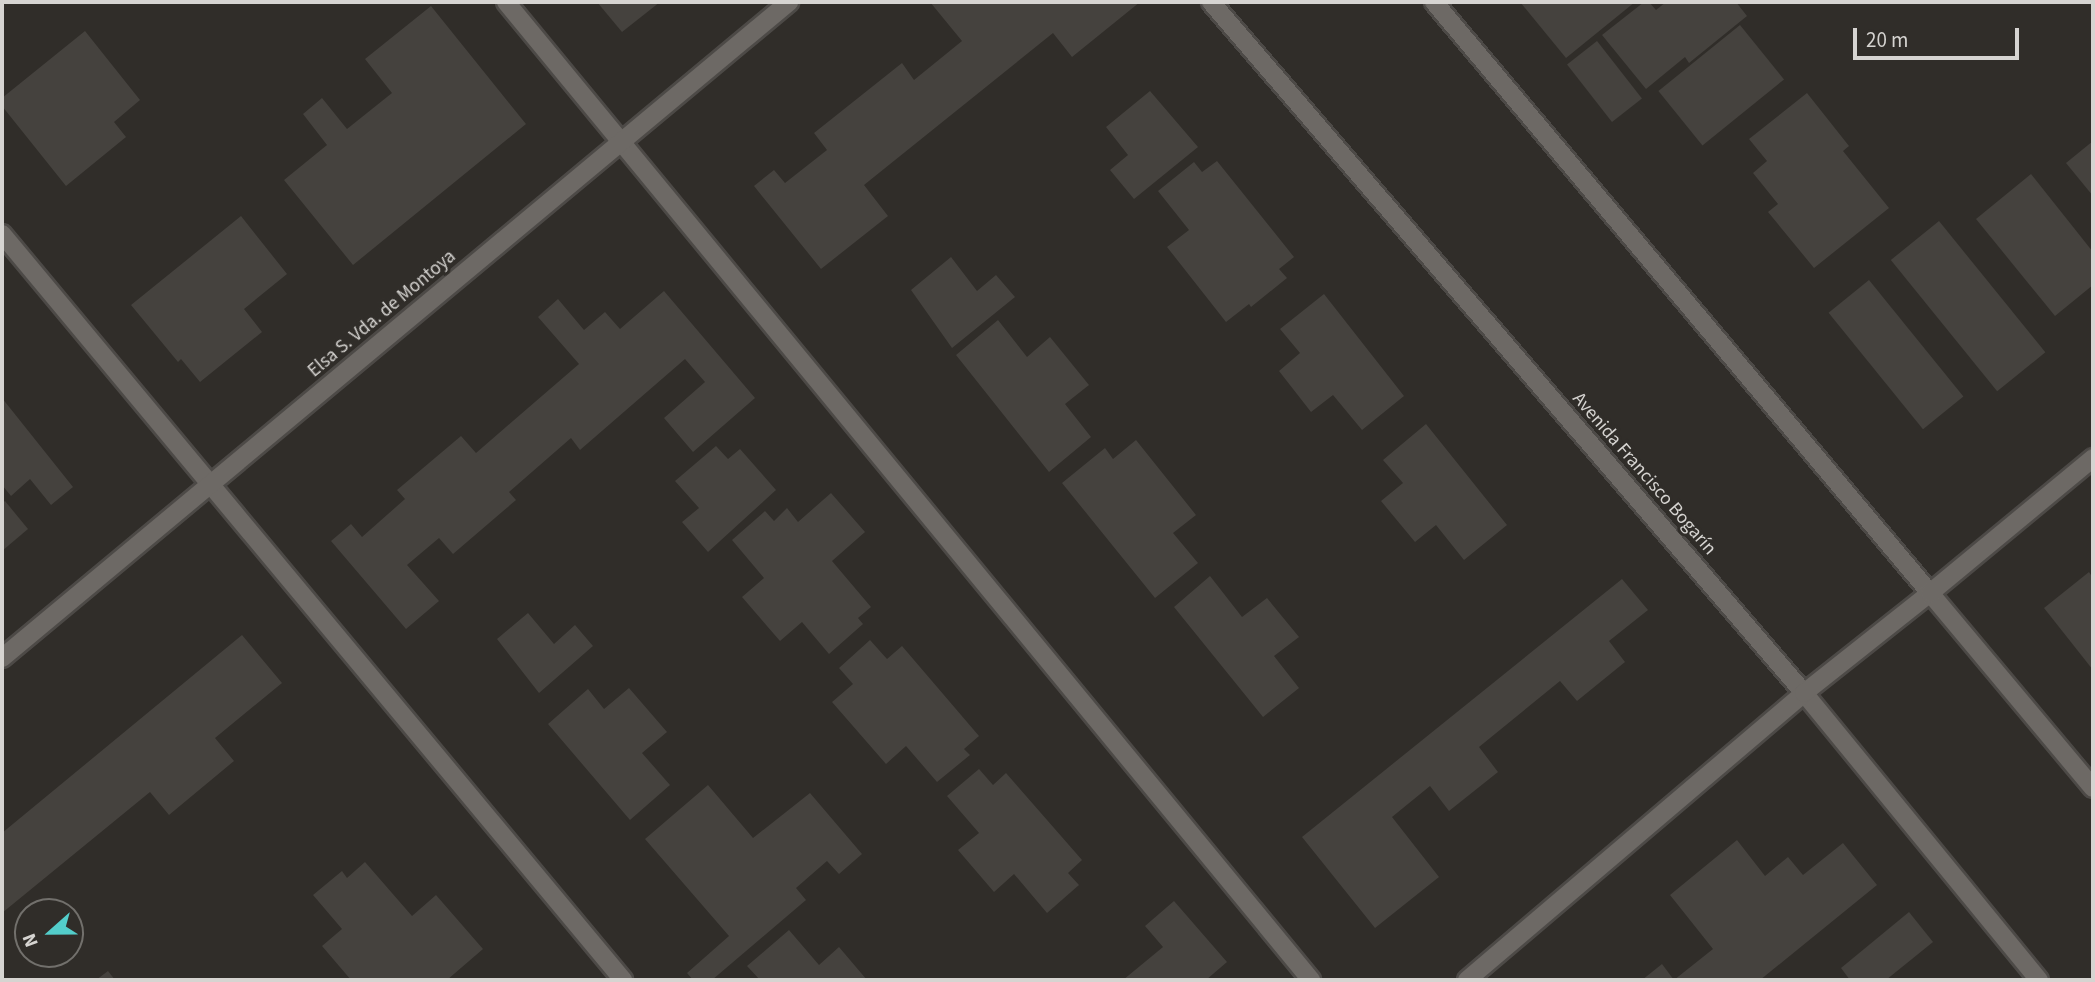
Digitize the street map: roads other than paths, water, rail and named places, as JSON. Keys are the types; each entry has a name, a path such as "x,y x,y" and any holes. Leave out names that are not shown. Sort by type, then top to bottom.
{"street":[{"path":"506,2 1311,980"},
{"name":"Elsa S. Vda. de Montoya","path":"2,657 789,2"},
{"name":"Avenida Francisco Bogarín","path":"1212,2 1804,693 2039,980"},
{"path":"1434,2 2093,788"},
{"path":"2,234 623,980"},
{"path":"1467,980 1804,693 1930,593 2093,457"}]}
